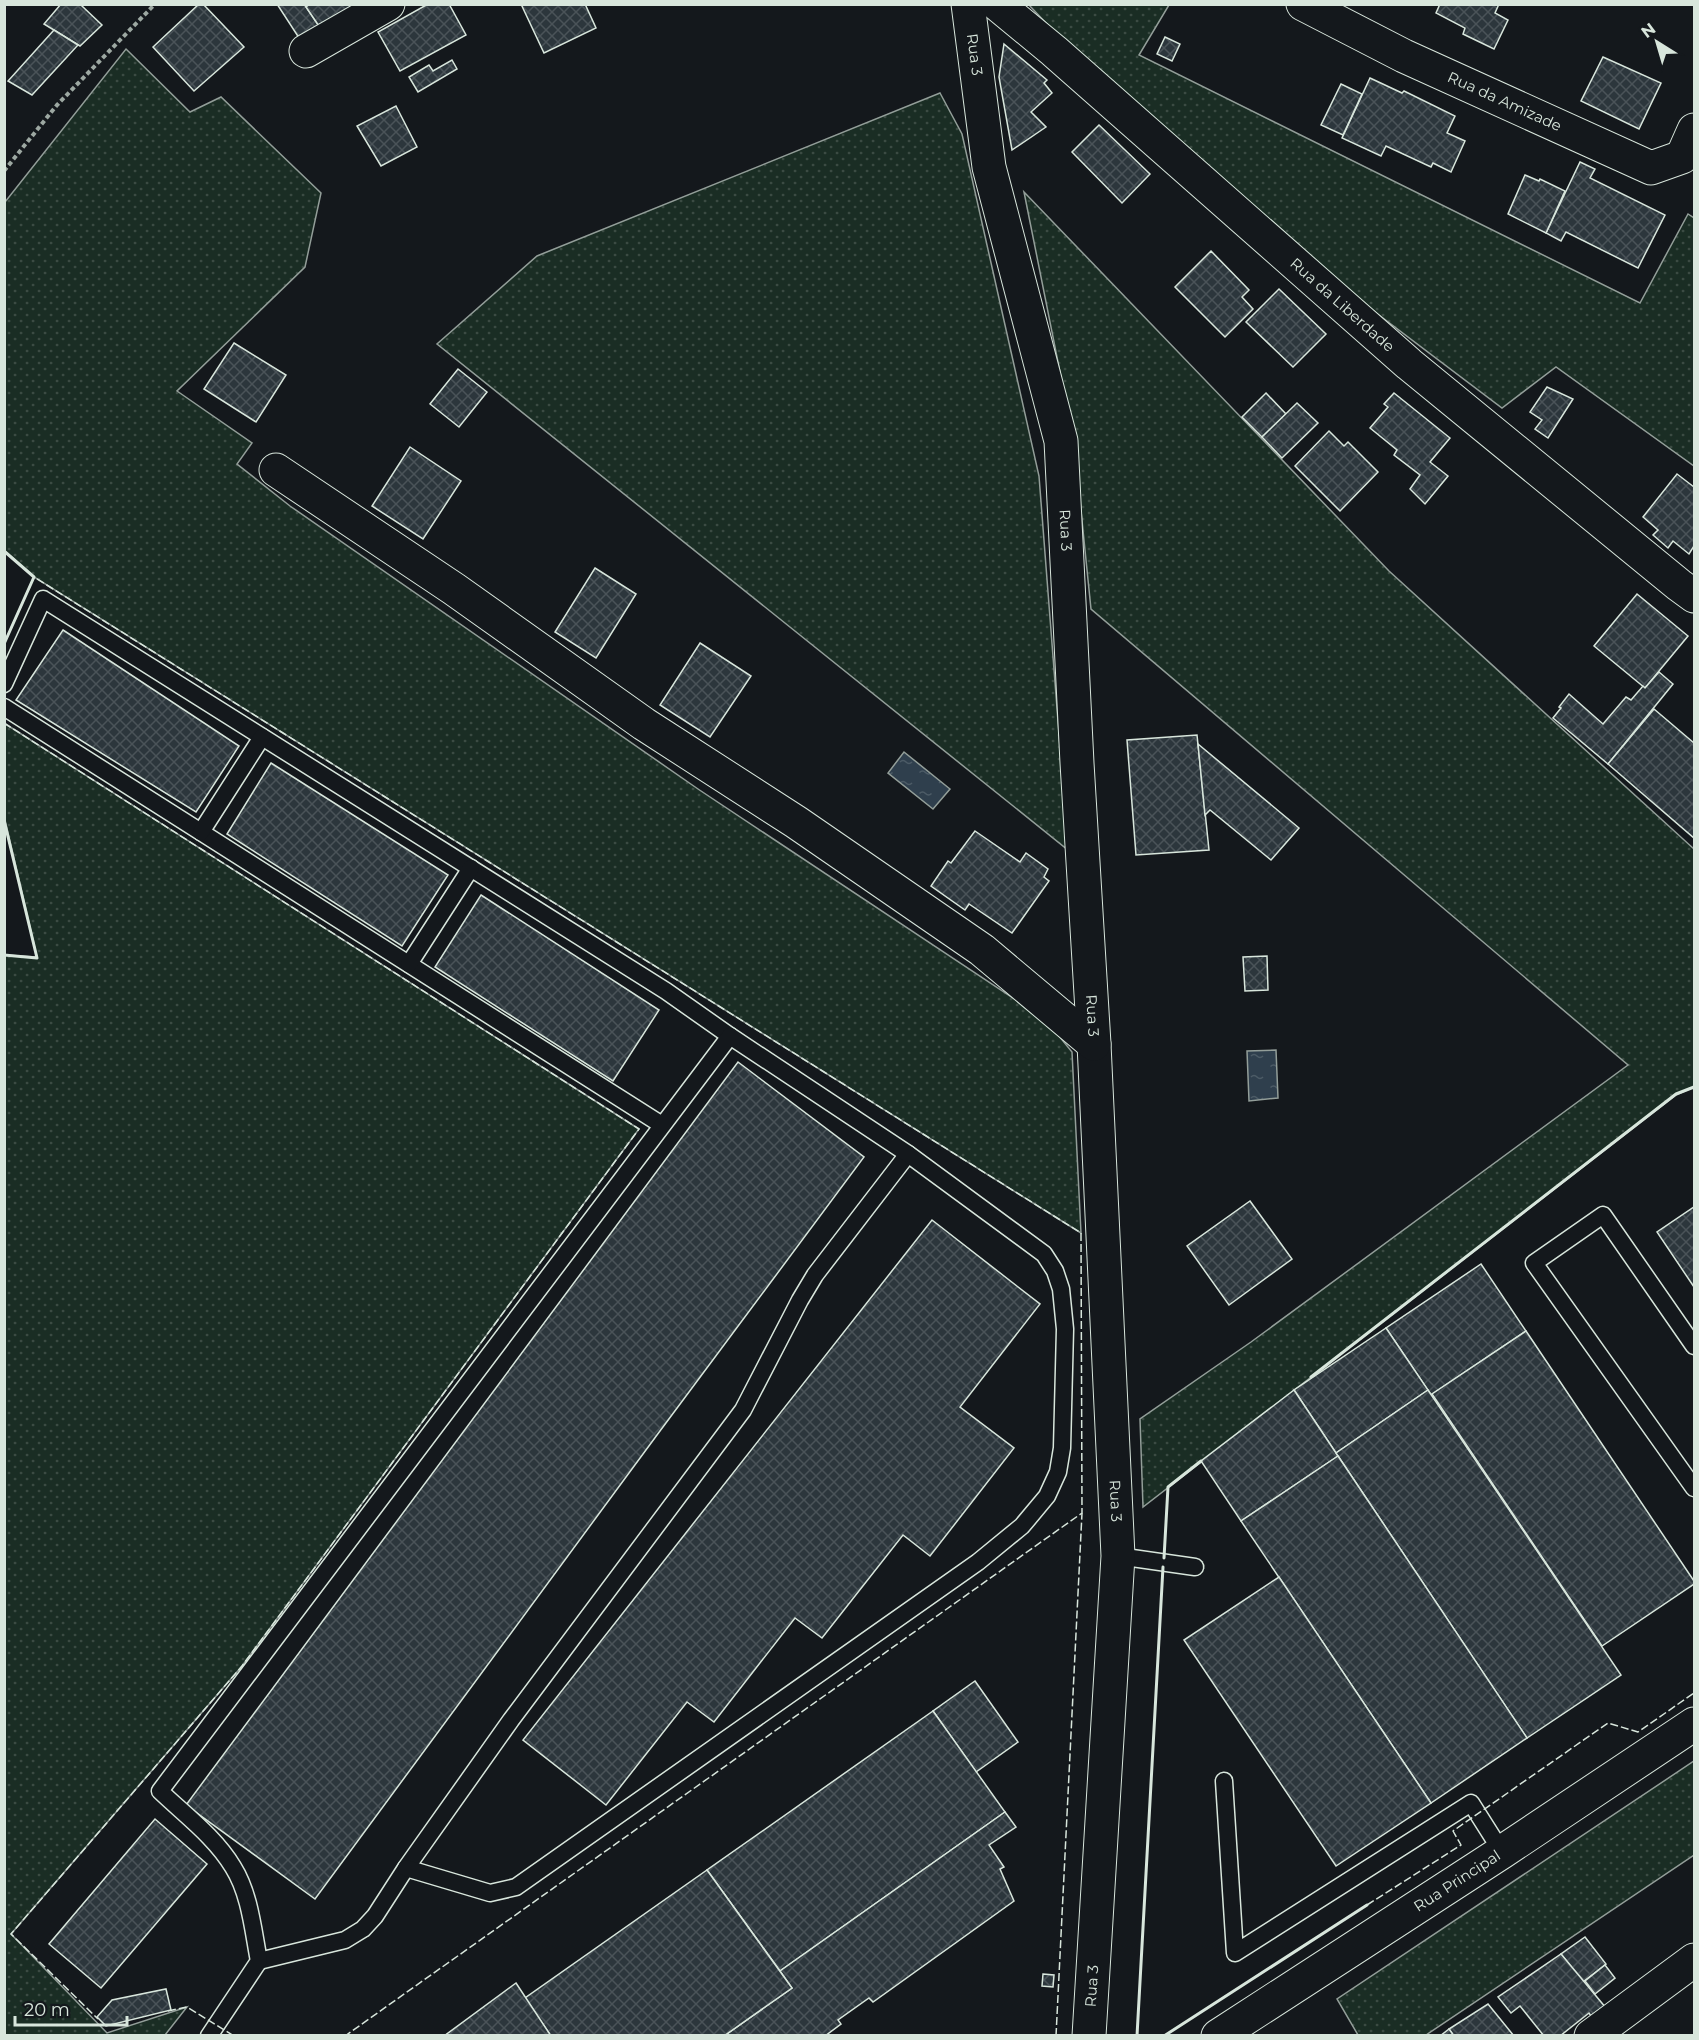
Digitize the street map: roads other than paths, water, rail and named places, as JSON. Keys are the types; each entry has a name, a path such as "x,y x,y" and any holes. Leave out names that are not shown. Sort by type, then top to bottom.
{"street":[{"path":"306,51 388,4"},
{"name":"Rua 3","path":"968,4 989,168 1060,441 1094,1044 1118,1556 1089,2036"},
{"name":"Rua da Liberdade","path":"998,4 1409,364 1695,596"},
{"name":"Rua da Amizade","path":"1303,4 1404,56 1651,168 1682,157 1695,130"},
{"path":"276,470 454,589 644,724 796,822 982,950 1094,1044"},
{"name":"Rua Principal","path":"1218,2036 1695,1724"},
{"path":"1590,2036 1695,1960"}],"lane":[{"path":"4,684 43,599 666,991 908,1154 1044,1254 1055,1271 1061,1289 1065,1329 1062,1448 1058,1472 1047,1496 1022,1526 978,1562 516,1887 490,1893 406,1868"},
{"path":"4,708 662,1125"},
{"path":"201,832 261,737"},
{"path":"409,964 471,868"},
{"path":"259,1960 248,1903 235,1869 219,1846 160,1791 730,1036"},
{"path":"209,2036 259,1960 345,1940 363,1929 375,1916 406,1868 511,1720 743,1410 815,1275 908,1154"},
{"path":"1695,1346 1603,1215 1534,1263 1695,1488"},
{"path":"1118,1556 1195,1567"},
{"path":"1224,1781 1234,1953 1471,1803 1502,1852"}],"water":[{"path":"904,752 950,789 933,809 888,773"},
{"path":"1276,1050 1278,1098 1249,1101 1247,1051"}]}
